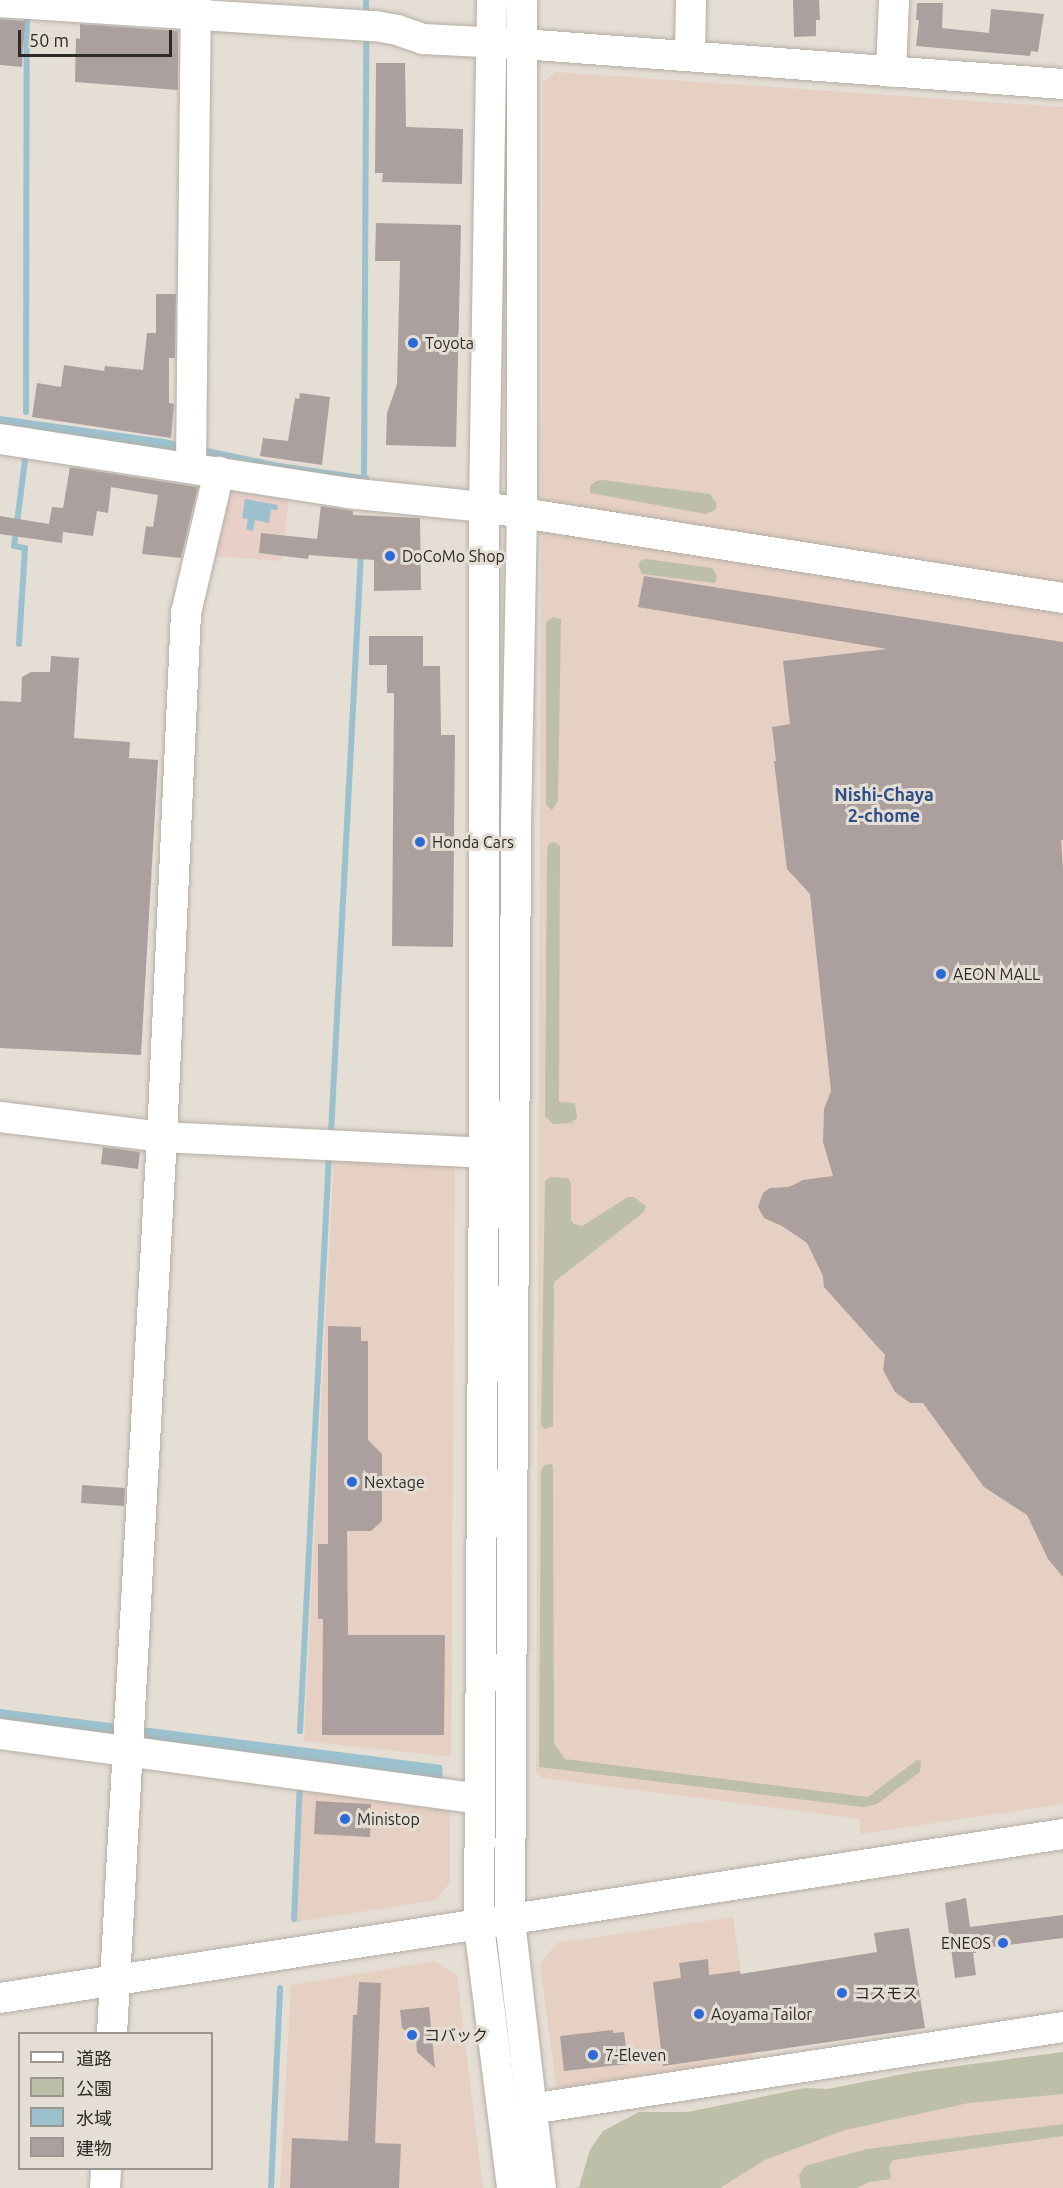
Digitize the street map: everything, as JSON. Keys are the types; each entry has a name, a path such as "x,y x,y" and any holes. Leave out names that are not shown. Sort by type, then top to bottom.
{"street":[{"path":"492,0 484,507 484,1153 478,1799 479,1926 512,2188"},
{"path":"522,0 522,513 516,825 510,1921 541,2188"},
{"path":"690,56 691,0"},
{"path":"891,72 894,0"},
{"path":"19,2 196,7 375,26 397,30 423,39 522,44 1063,84"},
{"path":"112,2032 131,1739 186,613 198,460 196,7"},
{"path":"0,439 198,460 348,493 484,507 1063,598"},
{"path":"0,1117 162,1137 484,1153"},
{"path":"0,1734 131,1739 478,1799"},
{"path":"0,1998 479,1926 1063,1834"},
{"path":"531,2109 1063,2026"},
{"path":"105,2170 105,2188"}],"shaded area":[{"path":"555,72 1063,107 1063,1804 860,1834 861,1819 543,1778 536,1773 543,83"},
{"path":"225,489 289,495 282,561 211,556"},
{"path":"334,1154 446,1159 455,1170 451,1757 304,1741"},
{"path":"303,1783 450,1809 450,1883 436,1900 296,1922"},
{"path":"733,1917 754,2063 563,2091 556,2085 540,1964 557,1943"},
{"path":"435,1961 457,1976 483,2188 280,2188 291,1985"},
{"path":"1063,2052 1063,2188 576,2188 579,2187 590,2150 603,2131 639,2112 688,2112 805,2088 828,2089 914,2072"}],"green space":[{"path":"596,481 710,494 717,504 715,510 706,514 590,493 590,486"},
{"path":"646,559 712,568 717,576 715,583 642,574 638,566 640,561"},
{"path":"553,617 561,619 558,801 552,810 546,805 546,622"},
{"path":"554,842 560,846 559,1102 575,1103 577,1118 571,1123 553,1124 545,1116 547,853 548,844"},
{"path":"550,1177 568,1178 571,1183 571,1220 574,1224 582,1226 628,1197 634,1197 646,1206 644,1212 554,1282 553,1426 545,1429 541,1426 545,1181"},
{"path":"545,1465 553,1466 554,1743 565,1759 868,1797 917,1760 921,1761 920,1772 877,1804 863,1807 539,1767 541,1470"},
{"path":"1063,2052 1063,2094 969,2103 845,2130 765,2160 720,2188 576,2188 579,2187 590,2150 603,2131 639,2112 688,2112 805,2088 828,2089 914,2072"},
{"path":"1063,2124 1063,2136 893,2160 889,2166 891,2179 869,2182 857,2188 801,2188 799,2175 805,2166 867,2149"}],"water":[{"path":"0,416 164,439 279,463 369,476 369,485 0,426"},
{"path":"245,499 278,505 277,510 271,509 269,523 255,520 253,531 246,529 248,519 242,518"},
{"path":"0,1709 442,1765 443,1779 0,1722"}],"building":[{"path":"793,0 819,0 820,20 816,20 816,36 794,37"},
{"path":"917,3 943,3 942,28 989,33 991,9 1044,14 1038,52 1031,51 1030,56 916,46 919,20 916,20"},
{"path":"0,19 25,21 22,67 0,65"},
{"path":"80,24 178,31 178,90 75,82 76,38 80,39"},
{"path":"376,63 405,63 406,127 463,129 462,184 382,182 383,173 375,173"},
{"path":"376,223 461,225 456,447 386,445 387,413 397,384 400,261 375,261"},
{"path":"156,294 176,294 175,358 169,358 169,403 174,404 171,438 32,417 37,383 61,387 64,365 104,371 105,366 143,370 147,333 156,333"},
{"path":"300,393 330,397 322,465 260,456 263,438 288,441 295,398 299,399"},
{"path":"70,467 198,487 181,558 142,554 146,526 153,527 158,495 111,487 108,513 97,511 93,536 63,532 62,543 0,534 0,516 49,524 52,507 63,508"},
{"path":"321,506 353,511 353,515 420,518 421,590 374,591 374,560 309,555 308,559 259,553 261,533 317,539"},
{"name":"AEON MALL","path":"644,576 1063,642 1063,840 1061,840 1063,870 1063,1577 1048,1559 1027,1515 984,1487 923,1403 910,1403 895,1392 883,1370 885,1355 824,1287 823,1276 807,1243 782,1226 764,1218 758,1207 763,1193 770,1188 789,1187 803,1180 833,1176 823,1142 824,1109 831,1091 810,894 787,869 774,761 776,761 772,727 790,724 783,661 887,649 638,607"},
{"path":"369,636 423,636 423,666 440,666 441,735 455,735 453,947 392,946 394,693 387,693 387,665 369,665"},
{"path":"51,656 79,658 74,738 130,742 129,758 158,760 141,1055 0,1048 0,701 21,702 22,677 31,672 50,672"},
{"path":"103,1147 140,1152 138,1169 101,1164"},
{"path":"328,1326 361,1327 361,1341 368,1341 368,1440 382,1454 382,1521 371,1531 347,1531 348,1635 445,1635 444,1735 322,1735 323,1619 318,1619 318,1544 328,1544"},
{"path":"82,1485 125,1488 124,1506 81,1503"},
{"path":"316,1801 371,1804 370,1837 314,1834"},
{"path":"966,1898 970,1927 1063,1915 1063,1938 976,1949 976,1953 973,1953 976,1975 955,1978 945,1903"},
{"path":"909,1928 925,2028 663,2066 653,1982 681,1978 679,1963 708,1959 709,1975 740,1971 740,1974 877,1952 874,1933"},
{"path":"359,1982 381,1983 375,2143 401,2144 399,2188 290,2188 292,2138 348,2141 353,2015 357,2015"},
{"path":"429,2007 435,2068 417,2052 416,2038 402,2028 400,2010"},
{"path":"613,2030 613,2033 624,2032 628,2064 564,2071 560,2036"}],"waterway":[{"path":"366,0 366,12"},
{"path":"26,412 27,13"},
{"path":"364,479 366,36"},
{"path":"19,644 25,548 14,546 25,460"},
{"path":"331,1133 361,552"},
{"path":"300,1731 329,1155"},
{"path":"294,1919 300,1784"},
{"path":"271,2188 280,1988"}],"place":[{"name":"Toyota","path":"413,343"},
{"name":"DoCoMo Shop","path":"390,556"},
{"name":"Honda Cars","path":"420,842"},
{"name":"AEON MALL","path":"941,974"},
{"name":"Nextage","path":"352,1482"},
{"name":"Ministop","path":"345,1819"},
{"name":"ENEOS","path":"1003,1943"},
{"name":"コスモス","path":"842,1993"},
{"name":"Aoyama Tailor","path":"699,2014"},
{"name":"コバック","path":"412,2035"},
{"name":"7-Eleven","path":"593,2055"}],"district":[{"name":"Nishi-Chaya 2-chome","path":"884,805"}]}
